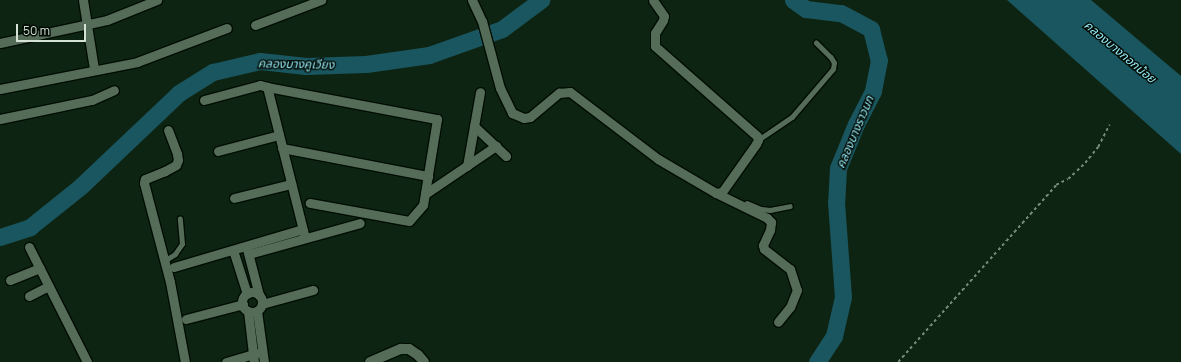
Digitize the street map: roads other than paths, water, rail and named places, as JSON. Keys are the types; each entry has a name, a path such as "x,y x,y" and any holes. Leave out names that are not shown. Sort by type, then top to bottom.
{"street":[{"path":"83,0 88,23 94,69"},
{"path":"0,43 107,20 157,0"},
{"path":"255,25 321,0"},
{"path":"472,0 482,21 500,88 512,113 524,118 530,117 559,93 570,92 658,159 716,193 767,218 771,222 770,230 763,245 764,249 790,269 797,290 790,307 778,322"},
{"path":"653,0 664,16 655,33 655,46 756,136 758,140 722,192 716,193"},
{"path":"0,89 94,69 137,62 227,28"},
{"path":"204,100 260,85 437,119 423,205 409,221 310,203"},
{"path":"267,87 304,234"},
{"path":"0,119 92,100 114,90"},
{"path":"467,166 480,92"},
{"path":"474,126 506,156"},
{"path":"168,130 178,160 176,165 145,179 144,183 164,261 185,362"},
{"path":"218,151 279,135"},
{"path":"425,194 496,146"},
{"path":"282,148 428,176"},
{"path":"234,198 291,184"},
{"path":"174,267 233,250 248,250 304,234 360,223"},
{"path":"29,247 87,362"},
{"path":"233,250 246,294 254,305 253,358"},
{"path":"248,250 254,305 264,362"},
{"path":"10,280 40,268"},
{"path":"29,296 49,286"},
{"path":"186,319 254,305 313,290"},
{"path":"370,362 402,349 409,349 418,355 424,362"},
{"path":"226,362 253,358 262,351"}],"lane":[{"path":"758,140 792,117 833,69 834,63 831,58 816,43"},
{"path":"737,203 746,203 761,209 770,210 790,206"},
{"path":"164,261 175,254 182,244 180,219"}],"water":[{"name":"คลองบางกอกน้อย","path":"1007,0 1091,0 1181,76 1181,154"}],"waterway":[{"name":"คลองบางคูเวียง","path":"0,237 30,227 81,186 179,93 213,72 260,61 306,66 366,64 429,55 502,29 541,0"},
{"name":"คลองบางราวนก","path":"793,0 806,9 841,13 871,29 879,60 873,91 856,124 838,168 836,202 843,297 834,336 817,362"}]}
